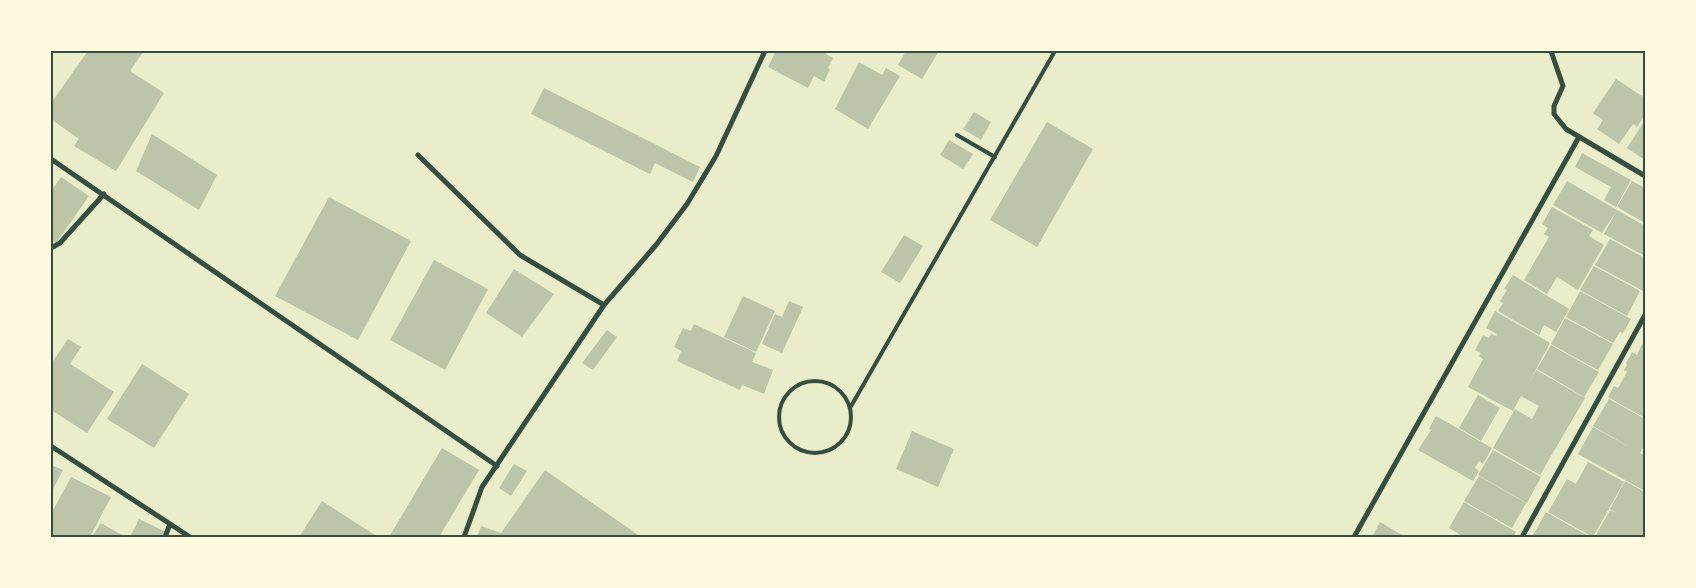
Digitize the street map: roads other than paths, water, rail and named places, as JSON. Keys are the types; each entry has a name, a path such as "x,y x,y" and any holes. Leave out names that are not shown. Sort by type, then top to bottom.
{"street":[{"path":"464,537 482,487 604,305 656,245 687,204 716,156 765,51"},
{"path":"1551,51 1563,86 1554,106 1554,114 1566,130 1645,176"},
{"path":"1354,537 1579,137"},
{"path":"418,155 520,255 604,305"},
{"path":"51,158 497,466"},
{"path":"51,248 60,243 104,194"},
{"path":"1522,537 1645,315"},
{"path":"51,446 190,537"},
{"path":"165,537 170,524"}],"lane":[{"path":"850,408 844,396 834,386 820,381 806,382 793,388 784,398 778,411 779,426 785,438 796,448 809,453 823,452 836,446 846,436 851,422 850,408 1055,51"},
{"path":"957,135 995,157"}]}
